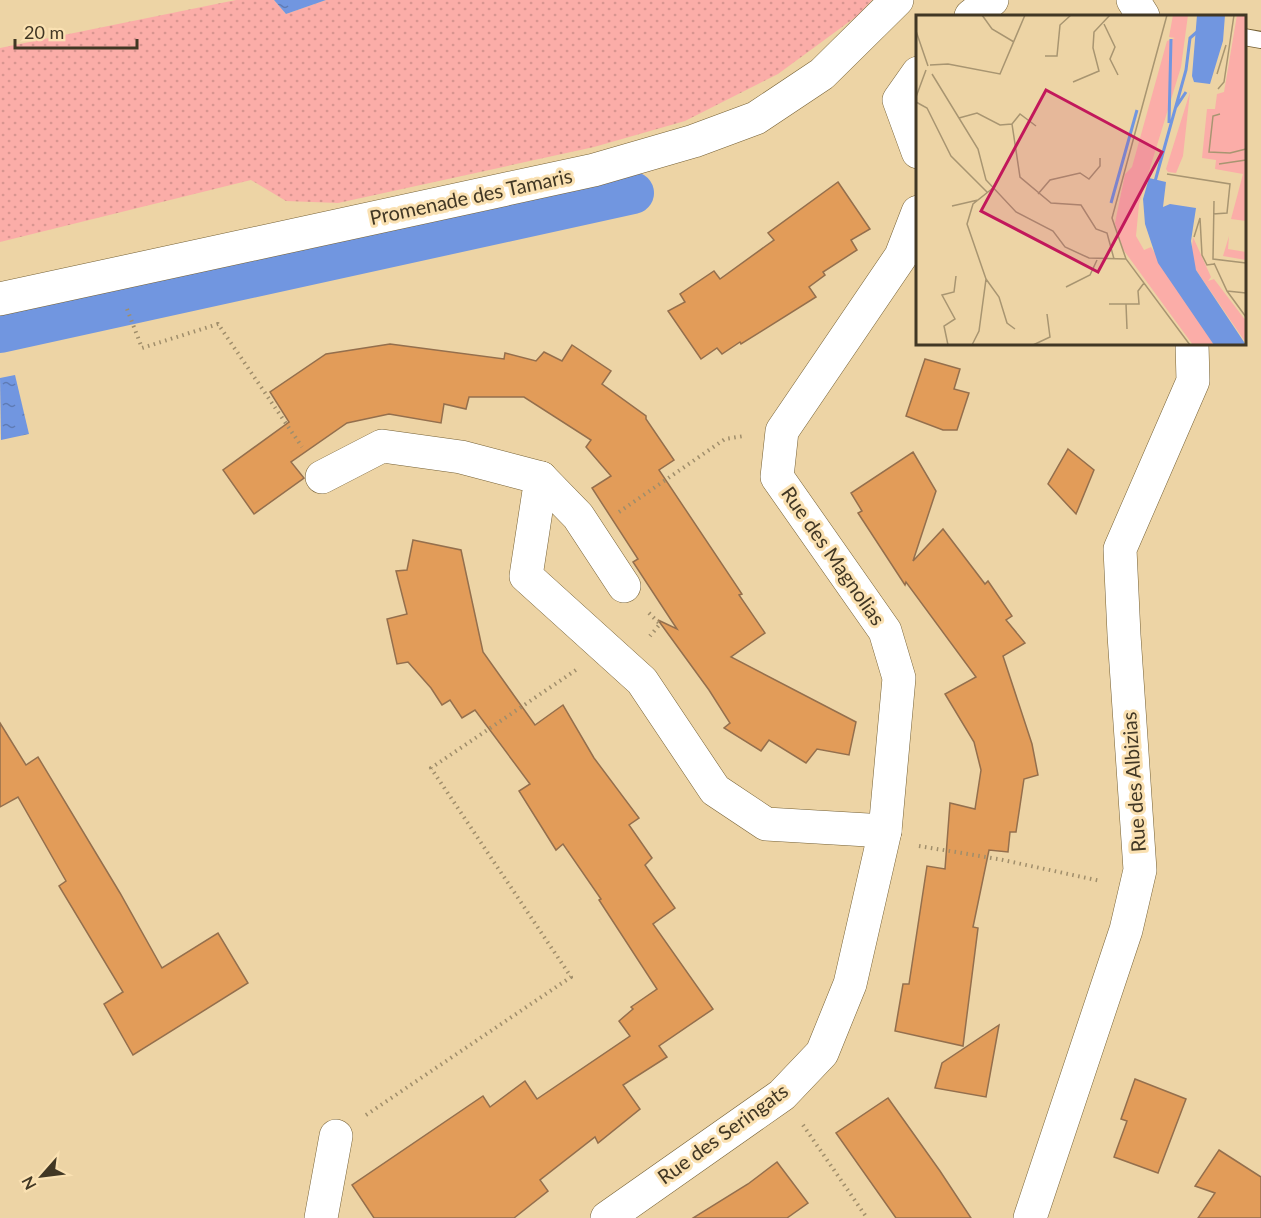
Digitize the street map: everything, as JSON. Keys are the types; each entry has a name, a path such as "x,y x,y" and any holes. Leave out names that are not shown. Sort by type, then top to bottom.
{"street":[{"name":"Promenade des Tamaris","path":"0,299 594,170 694,141 756,118 822,74 897,0"},
{"path":"972,15 992,0"},
{"path":"1133,0 1142,15"},
{"path":"916,76 899,100 916,147"},
{"name":"Rue des Magnolias","path":"884,836 899,678 885,631 777,477 782,431 901,256 916,217"},
{"name":"Rue des Albizias","path":"1030,1218 1126,930 1140,870 1120,549 1193,381 1192,345"},
{"path":"322,477 382,446 461,457 541,478 578,516 624,586"},
{"path":"541,478 526,576 642,681 715,790 766,824 884,836"},
{"name":"Rue des Seringats","path":"607,1218 782,1095 822,1053 847,992 884,836"},
{"path":"321,1218 336,1136"}],"lane":[{"path":"1246,37 1261,40"}],"path":[{"path":"128,312 142,348 218,324 322,477"},
{"path":"589,533 725,439 782,431"},
{"path":"336,1136 572,977 431,768 607,650"},
{"path":"884,836 1136,889"},
{"path":"782,1095 867,1218"}],"shaded area":[{"path":"236,0 274,0 286,14 326,0 872,0 857,16 778,74 685,121 594,147 338,203 286,201 251,180 0,242 0,48"}],"water":[{"path":"274,0 326,0 286,14"},
{"path":"15,375 29,434 1,440 0,378"}],"building":[{"path":"838,182 870,229 851,240 857,250 823,272 825,275 809,287 816,297 741,344 740,342 722,354 717,348 701,359 668,311 685,302 680,294 714,271 720,279 774,240 768,233"},
{"path":"390,344 504,359 505,353 536,361 544,352 562,361 572,345 611,371 602,384 646,416 674,460 659,470 742,594 739,595 765,633 731,657 856,722 849,755 817,749 806,763 769,740 761,751 724,728 730,723 658,620 677,629 633,562 638,559 592,488 611,476 586,447 591,440 524,397 469,397 466,409 444,404 441,423 389,414 347,423 291,462 304,478 254,514 223,470 289,422 270,392 326,354"},
{"path":"925,359 960,369 954,389 969,393 957,430 943,430 906,416"},
{"path":"1068,449 1094,470 1076,514 1048,484"},
{"path":"913,452 936,491 913,561 943,529 985,584 988,581 1012,616 1006,620 1025,643 1003,656 1032,744 1038,775 1024,779 1016,832 1010,832 1008,852 989,850 973,927 978,928 963,1046 895,1031 903,984 909,984 927,866 945,869 950,803 975,809 981,770 974,742 945,694 976,677 906,582 905,585 858,513 862,511 851,493"},
{"path":"413,540 461,550 483,652 535,725 563,705 594,758 639,818 629,825 652,858 645,865 675,908 653,924 713,1009 659,1046 667,1057 623,1085 640,1109 598,1143 595,1137 540,1180 548,1191 514,1218 374,1218 352,1185 483,1096 490,1107 525,1081 537,1099 630,1036 619,1021 633,1009 631,1007 657,989 599,900 601,899 563,844 556,850 519,791 530,784 475,710 462,718 450,700 442,705 431,688 408,662 397,664 387,619 407,614 396,571 407,570"},
{"path":"0,723 26,765 38,757 162,968 218,933 248,983 133,1055 104,1004 123,992 59,886 66,881 18,797 0,807"},
{"path":"999,1025 986,1097 935,1088 942,1063"},
{"path":"1135,1079 1186,1099 1158,1173 1114,1157 1127,1121 1121,1119"},
{"path":"888,1098 971,1218 896,1218 836,1133"},
{"path":"1219,1150 1261,1177 1261,1218 1198,1218 1215,1193 1195,1186"},
{"path":"777,1162 808,1203 787,1218 693,1218 748,1184"}],"waterway":[{"path":"0,332 633,193"}]}
